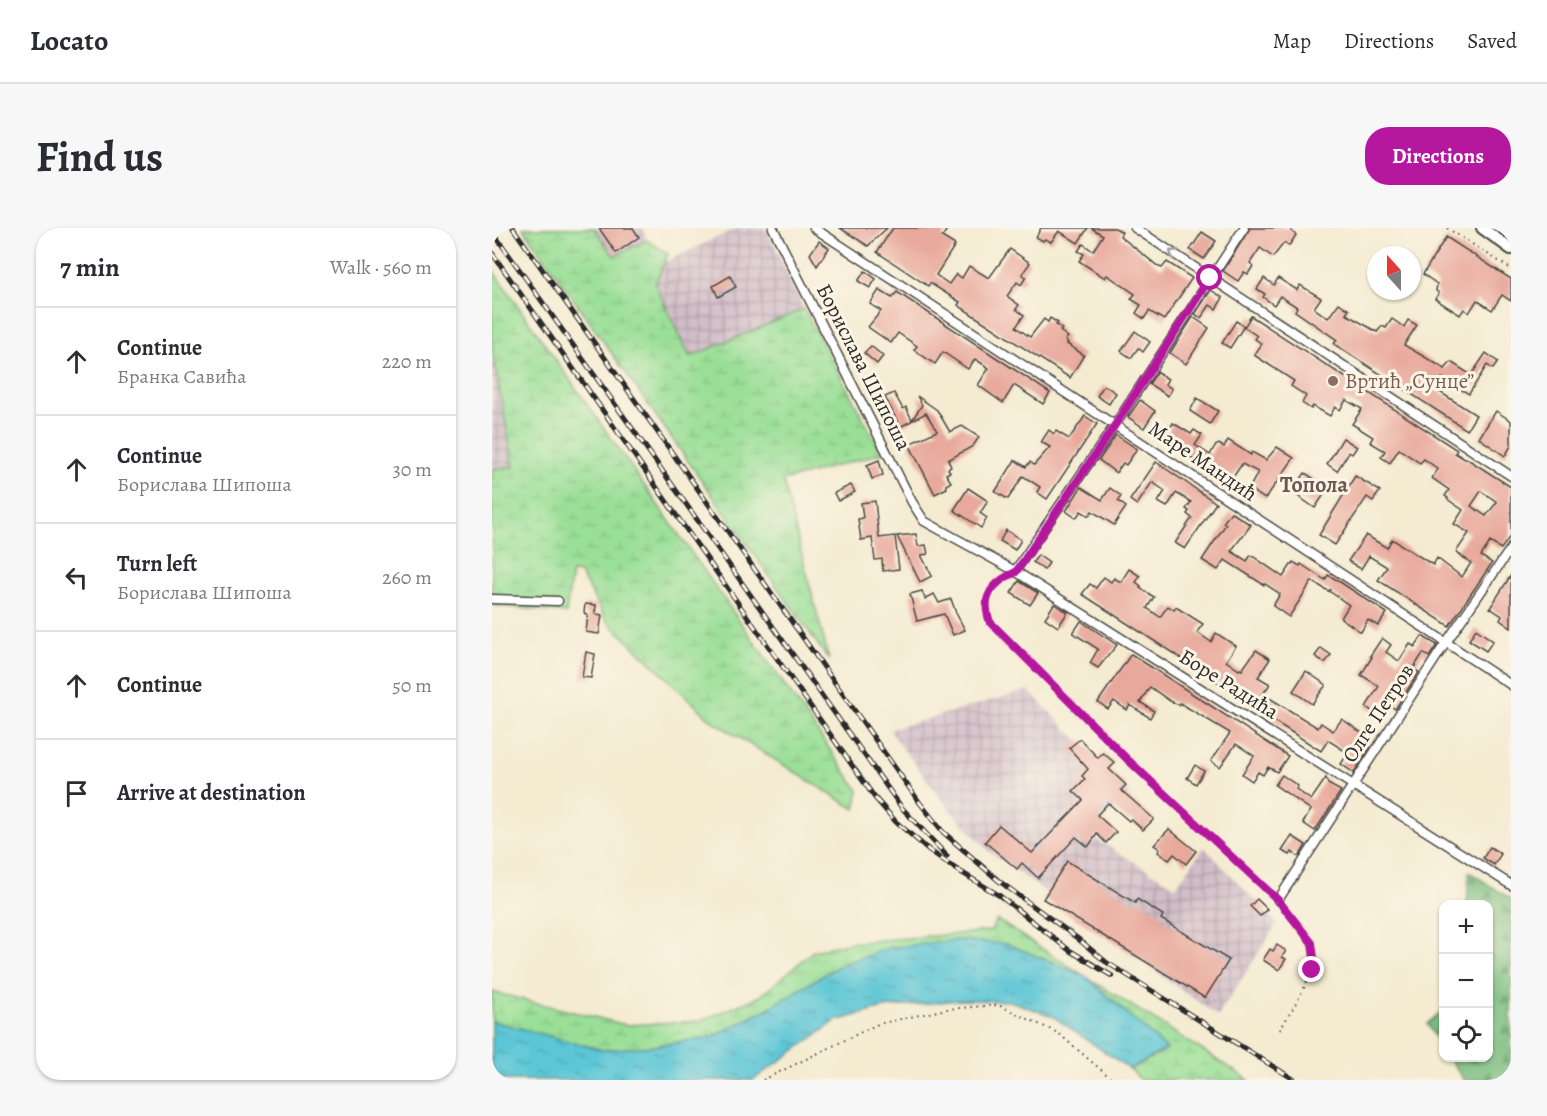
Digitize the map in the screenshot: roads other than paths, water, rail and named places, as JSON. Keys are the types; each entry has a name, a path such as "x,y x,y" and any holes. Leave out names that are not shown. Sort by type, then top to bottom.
{"street":[{"name":"Борислава Шипоша","path":"773,228 912,502 924,521"},
{"name":"Маре Мандић","path":"814,228 1445,644 1511,685"},
{"path":"1135,228 1511,476"},
{"path":"1016,572 1244,228"},
{"path":"1482,228 1511,249"},
{"name":"Боре Радића","path":"924,521 1016,572 1511,885"},
{"name":"Олге Петров","path":"1278,900 1445,644 1511,548"},
{"path":"492,600 558,601"}],"water":[{"path":"955,940 1007,944 1085,976 1167,1049 1130,1069 1052,1016 1010,1001 959,1000 883,1008 836,1021 753,1080 506,1080 492,1076 492,1021 602,1050 655,1046 712,1037 764,1011 840,965 889,948"}],"railway":[{"path":"513,228 920,803 943,832 999,881 1106,962 1295,1080"},
{"path":"492,231 902,808 947,856"},
{"path":"492,253 875,798 896,822 929,850 1000,896 1069,950 1112,976"}],"place":[{"name":"Вртић „Сунце”","path":"1333,381"}],"district":[{"name":"Топола","path":"1314,485"}]}
